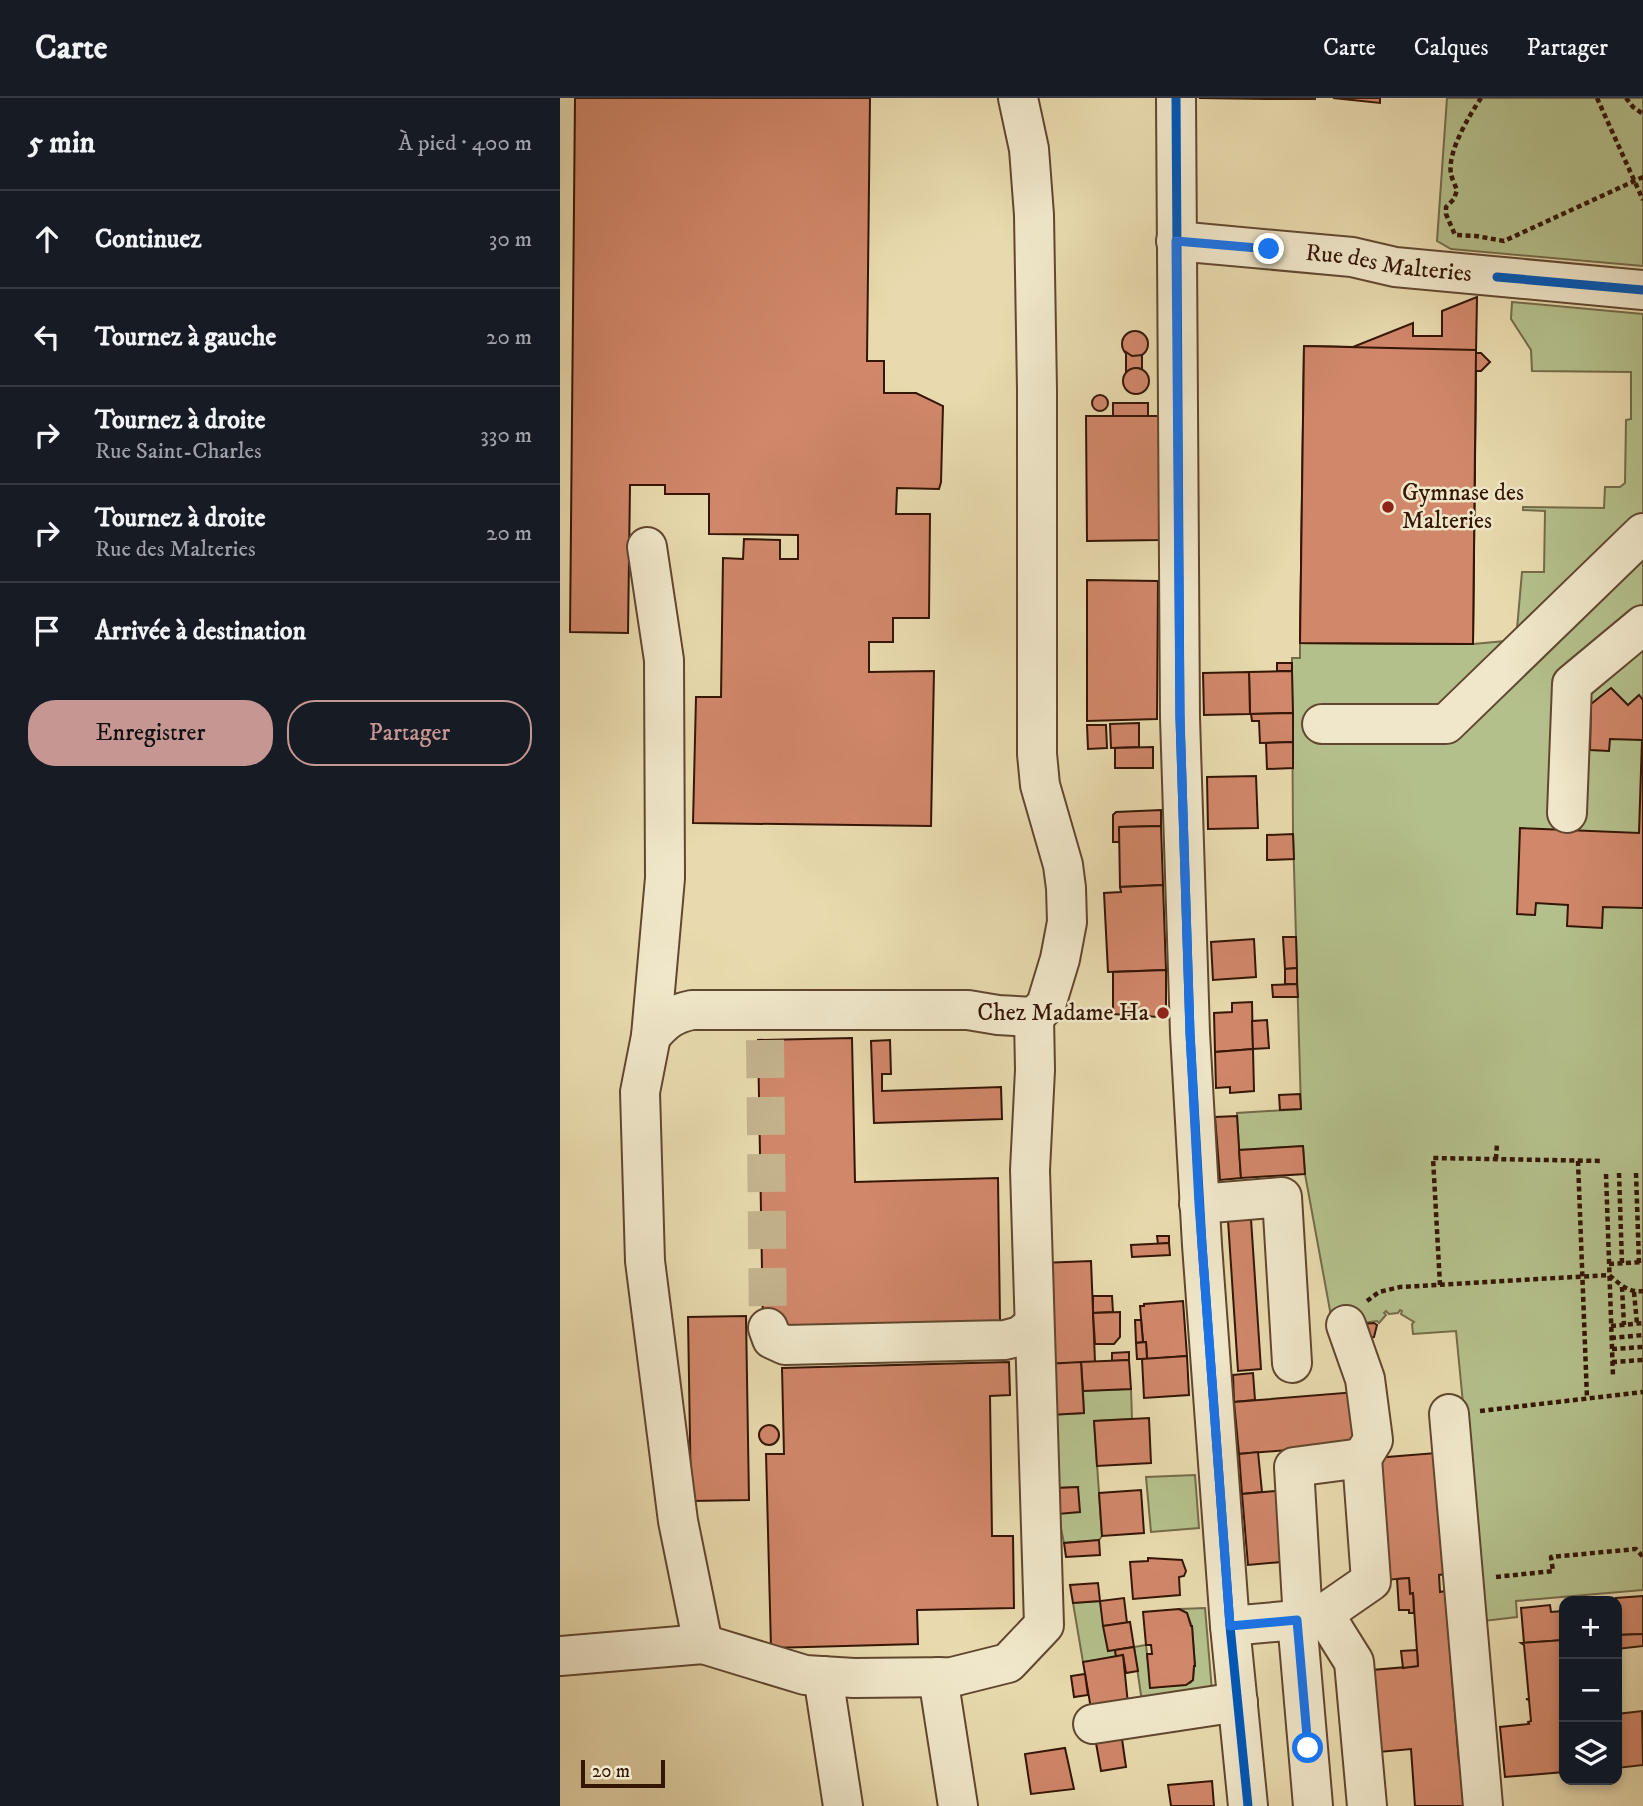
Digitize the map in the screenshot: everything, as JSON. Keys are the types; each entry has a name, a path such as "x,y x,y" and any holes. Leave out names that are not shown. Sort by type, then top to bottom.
{"street":[{"path":"560,1656 703,1644 805,1675 952,1677 1008,1663 1044,1625 1030,1170 1035,1070 1034,1017 1046,1005 1053,987 1067,922 1066,888 1057,839 1040,785 1037,754 1034,215 1029,149 1017,98"},
{"path":"1176,98 1180,718 1190,1020 1199,1204 1230,1626 1248,1806"},
{"name":"Rue des Malteries","path":"1176,241 1352,257 1395,267 1643,290"},
{"path":"1322,724 1446,724 1643,533"},
{"path":"646,548 664,660 665,878 651,1036 640,1092 645,1261 678,1521 703,1644"},
{"path":"1567,813 1572,684 1643,625"},
{"path":"651,1036 665,1019 692,1010 765,1025 968,1010 1034,1017"},
{"path":"1199,1204 1282,1197 1292,1363"},
{"path":"768,1328 772,1339 785,1345 1004,1340 1020,1336 1034,1325"},
{"path":"1305,1619 1371,1581 1362,1458 1373,1440 1365,1379 1346,1325"},
{"path":"1449,1414 1483,1806"},
{"path":"1313,1806 1305,1619 1294,1467 1362,1458"},
{"path":"1230,1626 1305,1619 1329,1622 1354,1662 1367,1806"},
{"path":"823,1676 843,1806"},
{"path":"938,1677 958,1806"},
{"path":"1093,1724 1238,1702"}],"path":[{"path":"1481,98 1467,118 1451,164 1451,174 1457,190 1454,199 1446,207 1446,214 1455,235 1504,241 1643,177"},
{"path":"1597,98 1643,200"},
{"path":"1626,98 1643,114"},
{"path":"1496,1159 1497,1143"},
{"path":"1440,1285 1433,1158 1603,1161"},
{"path":"1578,1161 1587,1398"},
{"path":"1619,1173 1622,1263"},
{"path":"1609,1264 1641,1263 1636,1173"},
{"path":"1606,1174 1613,1377"},
{"path":"1346,1325 1359,1307 1379,1292 1400,1287 1609,1275 1622,1287 1634,1292 1643,1291"},
{"path":"1622,1287 1624,1325"},
{"path":"1611,1326 1640,1324 1634,1292"},
{"path":"1611,1338 1643,1335"},
{"path":"1612,1349 1643,1347"},
{"path":"1612,1362 1643,1360"},
{"path":"1449,1414 1643,1392"},
{"path":"1464,1580 1553,1571 1551,1557 1636,1549 1643,1557"}],"green space":[{"path":"1447,98 1643,98 1643,266 1451,249 1437,241"},
{"path":"1512,302 1643,314 1643,1590 1516,1601 1517,1617 1484,1621 1456,1331 1413,1334 1414,1322 1401,1314 1400,1310 1398,1313 1389,1314 1386,1311 1379,1323 1377,1321 1333,1327 1305,1174 1303,1146 1239,1150 1237,1113 1301,1109 1293,834 1292,671 1292,658 1300,658 1300,643 1473,644 1516,640 1522,572 1544,572 1545,511 1523,510 1523,507 1604,508 1605,487 1620,487 1625,483 1626,420 1631,419 1631,372 1532,371 1531,350 1511,319"},
{"path":"1131,1389 1132,1419 1094,1421 1102,1536 1099,1540 1064,1543 1058,1514 1078,1487 1056,1488 1049,1415 1084,1413 1083,1391"},
{"path":"1195,1475 1199,1528 1151,1532 1146,1477"},
{"path":"1100,1601 1108,1650 1115,1650 1116,1657 1083,1662 1073,1603"},
{"path":"1205,1608 1212,1691 1142,1702 1134,1647 1146,1645 1151,1688 1190,1683 1195,1666 1192,1627 1187,1613 1179,1609"}],"building":[{"path":"575,98 870,98 867,361 884,361 884,393 916,393 943,406 939,489 897,488 896,514 930,514 929,618 893,618 893,642 869,642 869,672 934,671 931,826 693,823 696,697 721,697 723,558 743,559 744,539 780,540 780,559 798,559 798,535 709,534 709,494 665,494 665,485 630,485 628,633 570,632"},
{"path":"1199,98 1264,98 1264,99"},
{"path":"1315,98 1315,99 1264,99"},
{"path":"1333,98 1380,98 1380,103"},
{"name":"Gymnase des Malteries","path":"1477,297 1476,353 1481,353 1490,362 1481,371 1476,371 1473,644 1300,643 1304,346 1353,347 1413,323 1413,336 1442,336 1442,311"},
{"path":"1135,331 1144,335 1148,344 1144,353 1135,357 1126,353 1122,344 1126,335"},
{"name":"Gymnase des Malteries","path":"1304,346 1476,350 1473,644 1300,643"},
{"path":"1126,352 1132,356 1142,355 1142,369 1135,368 1126,373"},
{"path":"1136,368 1145,372 1149,381 1145,390 1136,394 1127,390 1123,381 1127,372"},
{"path":"1097,395 1103,395 1108,403 1106,409 1097,411 1092,406 1092,400"},
{"path":"1113,403 1148,403 1148,416 1113,416"},
{"path":"1086,416 1159,416 1159,540 1087,541"},
{"path":"1087,580 1158,581 1157,719 1087,721"},
{"path":"1277,663 1292,663 1292,671 1277,671"},
{"path":"1292,671 1293,713 1250,714 1249,672"},
{"path":"1249,672 1250,714 1204,715 1203,673"},
{"path":"1611,688 1628,705 1639,695 1643,700 1643,908 1603,907 1602,928 1567,926 1568,905 1536,903 1535,915 1517,914 1520,828 1639,833 1642,740 1610,739 1609,751 1590,750 1591,704"},
{"path":"1293,713 1293,742 1260,743 1259,721 1252,721 1251,714"},
{"path":"1139,723 1139,747 1111,748 1110,724"},
{"path":"1087,725 1106,725 1107,748 1088,749"},
{"path":"1293,742 1293,768 1267,769 1266,743"},
{"path":"1153,747 1153,768 1115,768 1115,748"},
{"path":"1256,776 1258,828 1208,829 1207,777"},
{"path":"1161,810 1161,826 1119,827 1120,842 1113,842 1113,815 1116,812"},
{"path":"1161,826 1163,885 1120,887 1119,827"},
{"path":"1293,834 1294,859 1267,860 1267,835"},
{"path":"1163,885 1166,970 1108,972 1104,893 1121,892 1120,887"},
{"path":"1283,937 1296,937 1297,968 1285,969"},
{"path":"1254,939 1256,977 1213,980 1211,942"},
{"path":"1297,968 1297,984 1285,984 1285,969"},
{"path":"1166,970 1166,1009 1159,1017 1113,1014 1113,972"},
{"path":"1297,984 1298,997 1273,997 1272,985"},
{"path":"1252,1002 1253,1049 1215,1052 1214,1013 1232,1012 1232,1003"},
{"path":"1267,1020 1269,1048 1253,1049 1252,1021"},
{"path":"852,1038 855,1182 998,1178 1000,1322 763,1328 758,1040"},
{"path":"890,1040 891,1074 882,1074 882,1091 1001,1087 1002,1119 874,1123 871,1041"},
{"path":"1253,1049 1254,1091 1230,1093 1230,1087 1216,1088 1215,1052"},
{"path":"1300,1094 1301,1109 1280,1110 1279,1095"},
{"path":"1237,1116 1241,1178 1220,1180 1215,1117"},
{"path":"1303,1146 1305,1174 1241,1178 1239,1150"},
{"path":"1249,1189 1261,1369 1238,1371 1226,1190"},
{"path":"1157,1236 1169,1236 1169,1243 1158,1244"},
{"path":"1169,1243 1170,1255 1132,1257 1131,1245"},
{"path":"1091,1261 1095,1362 1046,1364 1041,1263"},
{"path":"1093,1296 1112,1296 1113,1312 1093,1313"},
{"path":"1183,1301 1187,1356 1147,1359 1140,1306"},
{"path":"1120,1312 1120,1337 1114,1344 1095,1344 1093,1313"},
{"path":"746,1316 749,1500 691,1501 688,1317"},
{"path":"1135,1320 1141,1320 1143,1342 1136,1343"},
{"path":"1362,1324 1377,1325 1374,1337 1371,1338"},
{"path":"1146,1342 1147,1359 1137,1359 1136,1343"},
{"path":"1129,1352 1129,1360 1112,1361 1112,1353"},
{"path":"1187,1356 1189,1395 1144,1398 1142,1359"},
{"path":"1129,1360 1131,1389 1083,1391 1081,1362"},
{"path":"1009,1362 1010,1395 990,1396 992,1536 1013,1536 1014,1608 917,1610 918,1644 771,1648 766,1454 784,1454 782,1368"},
{"path":"1081,1362 1084,1413 1049,1415 1046,1364"},
{"path":"1253,1373 1255,1400 1234,1402 1233,1375"},
{"path":"1356,1392 1360,1444 1239,1454 1234,1402"},
{"path":"1149,1418 1151,1463 1097,1466 1094,1421"},
{"path":"765,1425 773,1425 779,1435 773,1445 765,1445 759,1439 759,1431"},
{"path":"1258,1452 1262,1492 1242,1494 1239,1454"},
{"path":"1436,1453 1447,1574 1439,1575 1440,1592 1445,1591 1459,1762 1462,1762 1466,1806 1415,1806 1411,1749 1379,1752 1372,1670 1418,1666 1413,1593 1410,1594 1409,1578 1384,1580 1375,1458"},
{"path":"1078,1487 1080,1512 1058,1514 1056,1488"},
{"path":"1141,1490 1144,1533 1102,1536 1099,1493"},
{"path":"1287,1490 1293,1561 1248,1565 1242,1494"},
{"path":"1099,1540 1100,1555 1066,1557 1064,1543"},
{"path":"1148,1558 1182,1560 1186,1571 1184,1576 1179,1577 1180,1595 1133,1599 1130,1562 1148,1561"},
{"path":"1409,1578 1414,1613 1399,1610 1397,1579"},
{"path":"1098,1583 1100,1601 1073,1603 1070,1585"},
{"path":"1643,1596 1643,1634 1622,1635 1622,1598"},
{"path":"1124,1598 1127,1623 1103,1626 1100,1601"},
{"path":"1550,1605 1551,1612 1559,1611 1559,1640 1524,1643 1521,1608"},
{"path":"1179,1609 1187,1613 1192,1626 1195,1666 1193,1680 1186,1685 1150,1688 1147,1654 1152,1654 1151,1645 1146,1645 1143,1612"},
{"path":"1130,1622 1134,1647 1108,1651 1103,1626"},
{"path":"1643,1634 1643,1646 1622,1648 1622,1635"},
{"path":"1559,1640 1559,1772 1505,1777 1500,1727 1529,1724 1531,1721 1529,1700 1526,1699 1529,1699 1524,1645 1521,1643"},
{"path":"1134,1647 1138,1671 1126,1673 1123,1655 1116,1657 1115,1650"},
{"path":"1417,1650 1418,1666 1403,1668 1401,1651"},
{"path":"1123,1655 1128,1704 1091,1709 1083,1662"},
{"path":"1085,1674 1088,1695 1074,1697 1071,1676"},
{"path":"1642,1711 1643,1765 1622,1767 1622,1713"},
{"path":"1122,1739 1126,1767 1101,1771 1096,1743"},
{"path":"1065,1748 1074,1789 1031,1794 1025,1754"},
{"path":"1212,1781 1214,1806 1171,1806 1168,1785"}],"tunnel":[{"path":"765,1040 768,1328"}],"cycle path":[{"path":"1176,98 1180,718 1190,1033 1202,1245 1230,1626 1248,1806"},
{"path":"1497,277 1643,290"}],"place":[{"name":"Gymnase des Malteries","path":"1388,507"},
{"name":"Chez Madame Ha","path":"1163,1013"}],"route":[{"path":"1269,249 1176,241 1180,718 1194,1120 1230,1626 1297,1620 1308,1748"}]}
